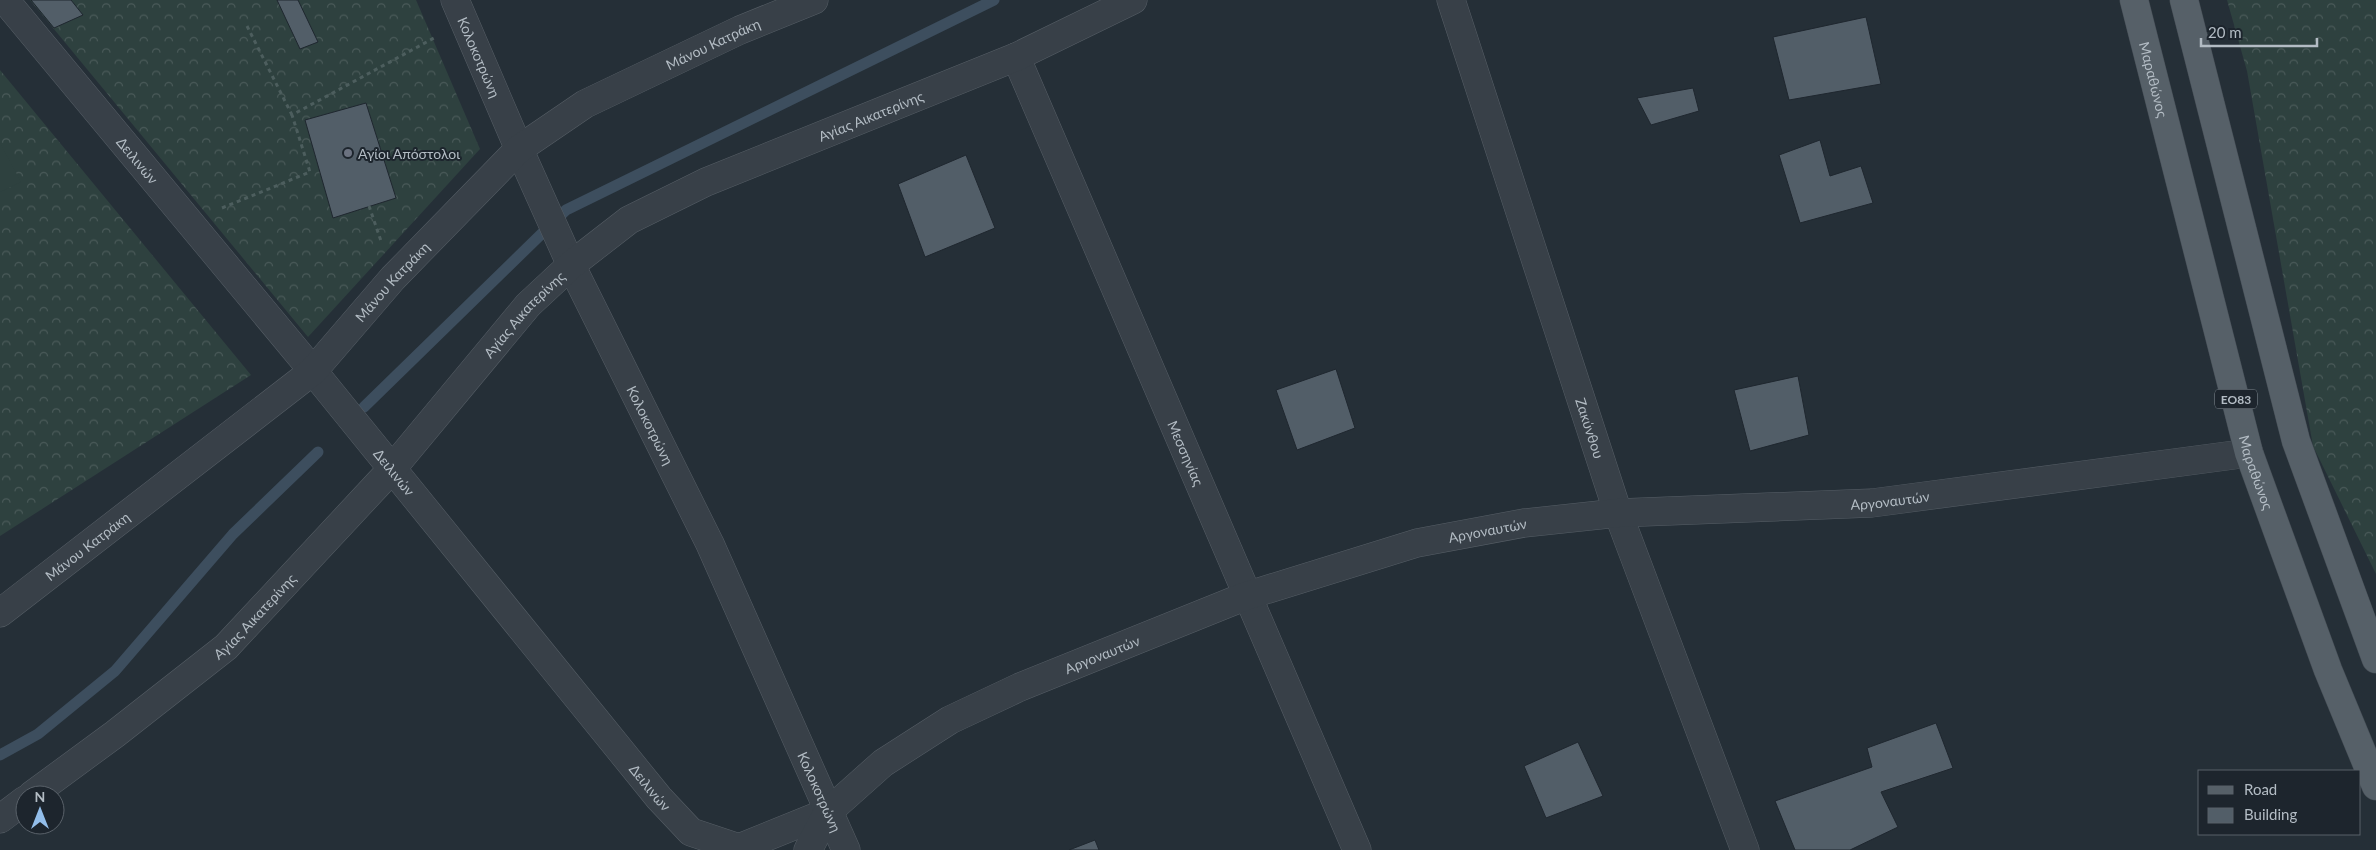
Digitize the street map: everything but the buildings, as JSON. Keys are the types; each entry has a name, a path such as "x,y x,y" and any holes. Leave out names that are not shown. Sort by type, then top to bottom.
{"main road":[{"name":"Μαραθώνος","path":"2134,0 2250,453 2325,661 2376,786"},
{"path":"2184,0 2296,441 2376,657"}],"street":[{"name":"Δειλινών","path":"5,0 313,371 391,470 659,798 691,832 739,848 828,812"},
{"name":"Μάνου Κατράκη","path":"0,612 313,371 393,278 519,149 585,104 740,30 814,0"},
{"name":"Αγίας Αικατερίνης","path":"45,785 226,647 391,470 568,258 629,220 706,182 1016,57 1133,0"},
{"name":"Ζακύνθου","path":"1451,0 1618,513 1745,850"},
{"name":"Κολοκοτρώνη","path":"460,11 568,258 710,544 846,850"},
{"name":"Μεσσηνίας","path":"1016,57 1356,850"},
{"name":"Αργοναυτών","path":"808,850 828,812 883,764 950,720 1020,688 1246,596 1417,543 1524,523 1618,513 1872,503 2250,453"},
{"path":"0,819 15,808"}],"path":[{"path":"292,115 460,11"},
{"path":"189,222 310,172 292,115 247,26"}],"green space":[{"path":"30,0 416,0 480,149 308,337"},
{"path":"2227,0 2376,0 2376,574 2313,446 2247,71"},
{"path":"0,70 251,375 0,536"},
{"path":"0,143 21,182 0,192"}],"waterway":[{"path":"364,407 566,210 994,0"},
{"path":"0,755 38,734 115,671 233,534 318,452"}],"place":[{"name":"Αγίοι Απόστολοι","path":"348,153"}]}
